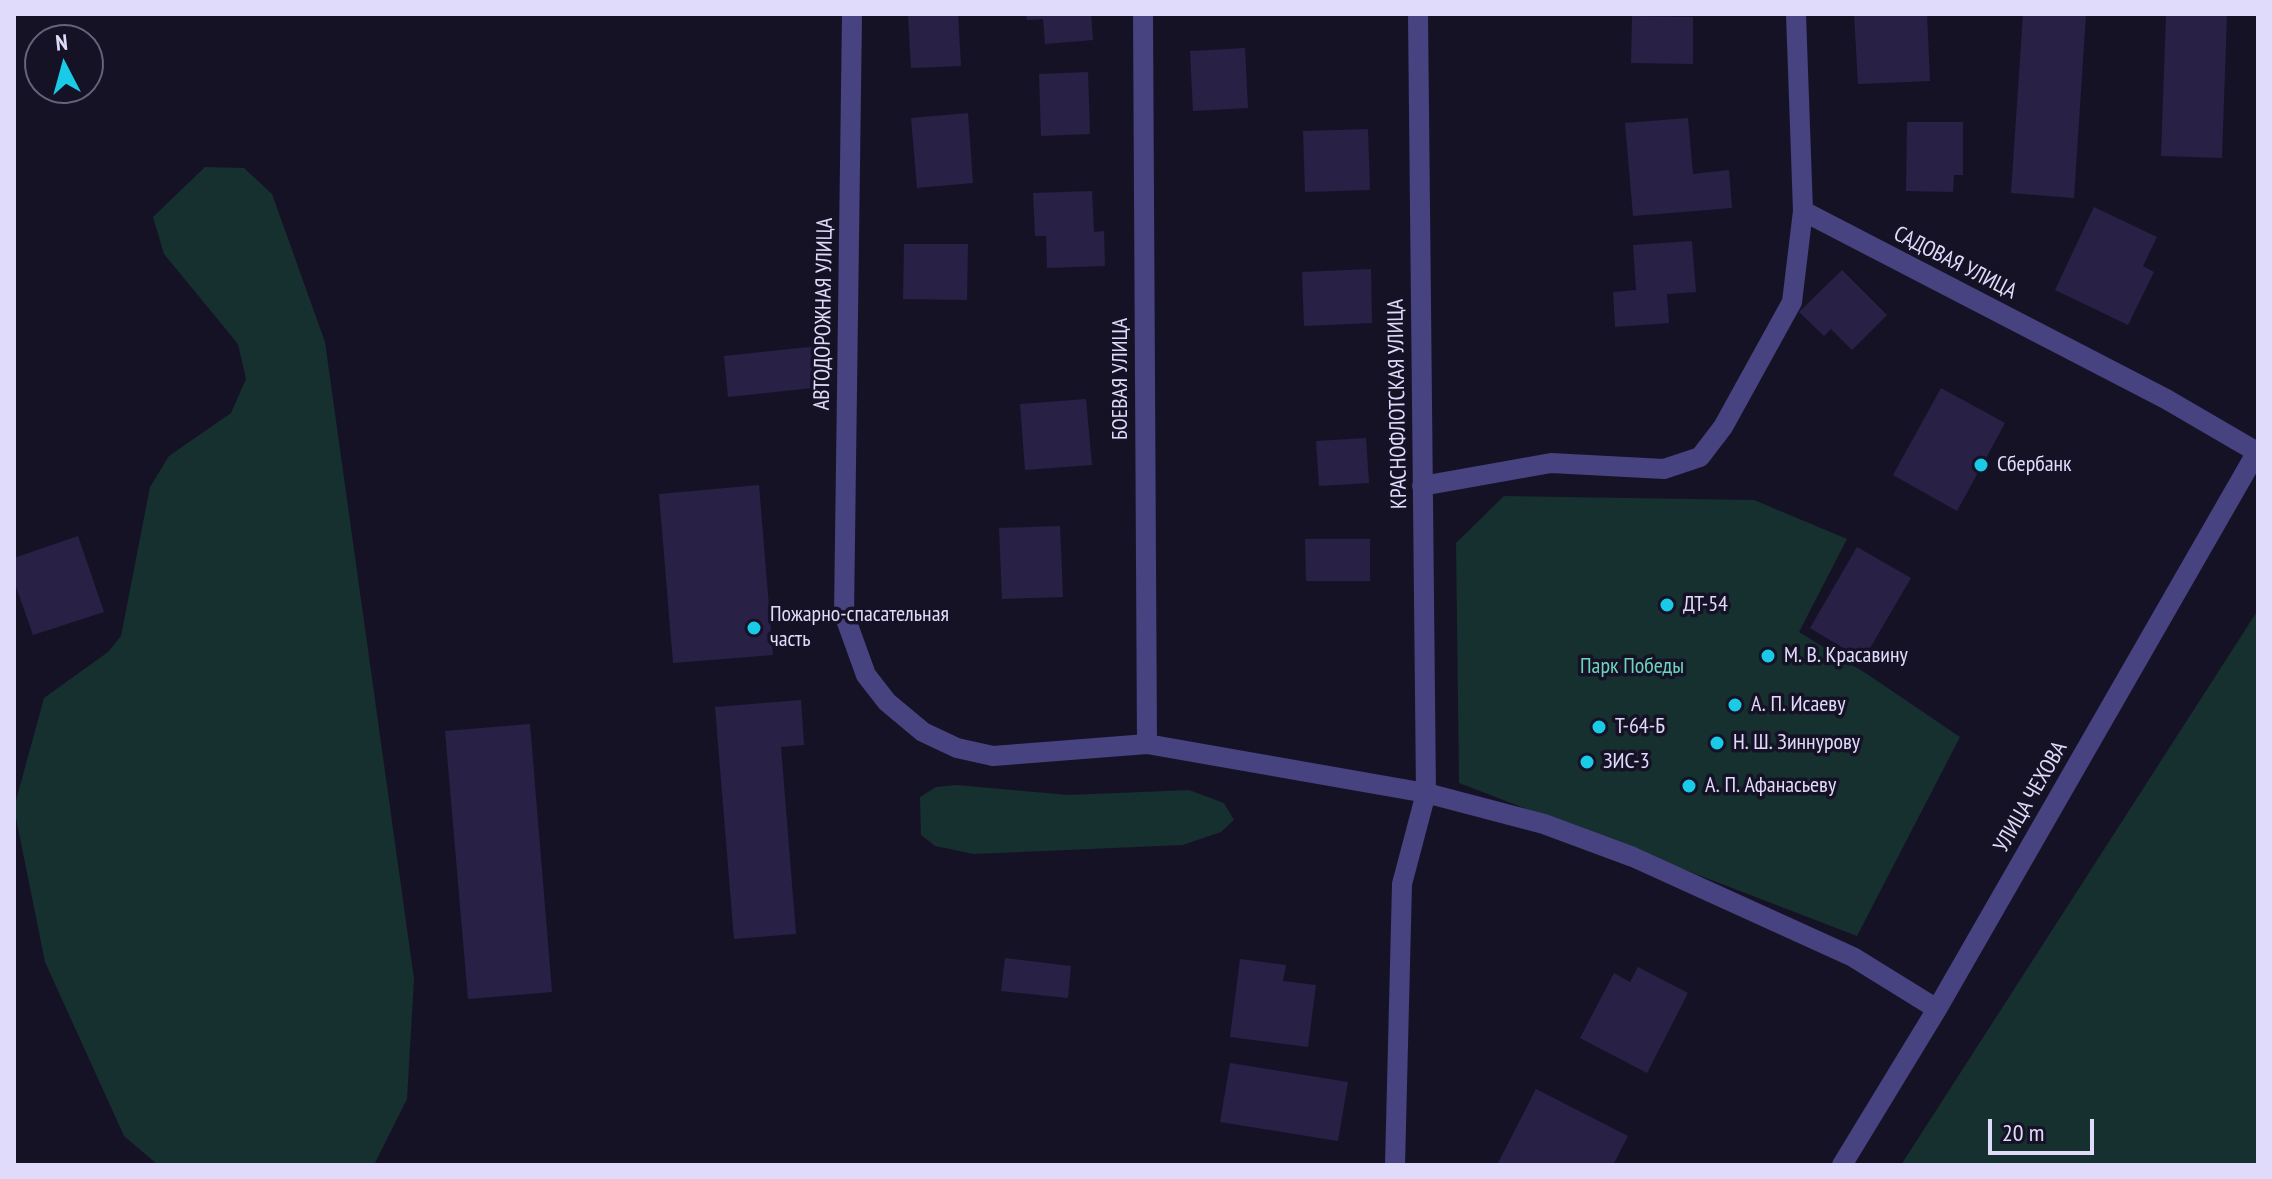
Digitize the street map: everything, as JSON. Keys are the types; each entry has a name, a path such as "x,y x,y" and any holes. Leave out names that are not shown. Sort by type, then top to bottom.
{"street":[{"name":"АВТОДОРОЖНАЯ УЛИЦА","path":"852,14 844,614 866,675 887,702 923,732 957,748 993,756 1147,744"},
{"name":"БОЕВАЯ УЛИЦА","path":"1143,14 1147,744"},
{"name":"КРАСНОФЛОТСКАЯ УЛИЦА","path":"1395,1165 1402,884 1426,793 1418,14"},
{"path":"1422,486 1551,463 1664,469 1700,457 1723,427 1792,302 1803,211 1796,14"},
{"name":"САДОВАЯ УЛИЦА","path":"1803,211 2166,399 2257,451"},
{"name":"УЛИЦА ЧЕХОВА","path":"1842,1165 1937,1009 2257,451"},
{"path":"1147,744 1426,793 1544,824 1633,857 1853,957 1937,1009"}],"green space":[{"path":"205,167 244,168 272,194 325,342 414,979 407,1099 374,1165 158,1165 124,1136 45,962 14,808 44,698 108,652 121,636 150,487 169,456 231,413 246,379 238,344 164,254 153,217"},
{"name":"Парк Победы","path":"1504,496 1754,500 1847,539 1799,632 1960,737 1857,936 1459,783 1456,543"},
{"path":"2258,610 2258,1165 1901,1165"},
{"path":"956,785 1069,795 1189,790 1224,803 1234,820 1221,832 1183,845 974,854 935,846 921,835 920,797 936,787"}],"building":[{"path":"908,14 958,14 961,66 911,68"},
{"path":"1026,14 1091,14 1093,40 1045,44 1043,19 1027,20"},
{"path":"1854,14 1927,14 1930,81 1858,84"},
{"path":"2023,14 2086,14 2074,198 2011,193"},
{"path":"2166,14 2227,14 2222,158 2161,156"},
{"path":"1632,16 1693,17 1693,64 1631,63"},
{"path":"1245,48 1248,108 1193,111 1190,51"},
{"path":"1088,72 1090,134 1041,136 1039,74"},
{"path":"968,113 973,183 917,188 911,118"},
{"path":"1688,118 1693,174 1729,170 1732,208 1633,216 1625,123"},
{"path":"1907,122 1963,122 1963,175 1954,175 1953,192 1906,191"},
{"path":"1368,129 1370,190 1305,192 1303,131"},
{"path":"1092,191 1094,232 1104,231 1105,266 1047,268 1046,236 1035,236 1033,193"},
{"path":"2094,207 2157,237 2143,266 2154,272 2128,325 2055,290"},
{"path":"1692,241 1696,292 1667,294 1669,323 1615,327 1613,292 1636,290 1633,245"},
{"path":"904,244 968,244 967,300 903,299"},
{"path":"1371,269 1372,323 1304,326 1302,272"},
{"path":"1842,270 1887,315 1852,350 1831,329 1824,336 1799,312"},
{"path":"828,345 832,386 728,397 724,356"},
{"path":"1941,388 2005,423 1957,511 1893,475"},
{"path":"1086,399 1092,465 1025,470 1020,404"},
{"path":"1366,438 1369,483 1319,486 1316,441"},
{"path":"759,485 773,655 673,663 659,494"},
{"path":"1060,526 1063,597 1002,599 999,528"},
{"path":"78,536 104,612 33,635 14,581 14,558"},
{"path":"1305,539 1370,539 1370,581 1306,581"},
{"path":"1857,547 1911,578 1863,660 1810,628"},
{"path":"801,700 804,745 781,747 796,934 734,939 715,707"},
{"path":"530,724 552,992 468,999 445,731"},
{"path":"1005,958 1071,966 1068,998 1001,991"},
{"path":"1240,959 1286,965 1283,981 1316,985 1308,1047 1230,1037"},
{"path":"1638,967 1688,993 1647,1073 1580,1038 1614,973 1630,982"},
{"path":"1230,1063 1348,1082 1338,1141 1220,1122"},
{"path":"1536,1089 1628,1136 1613,1165 1497,1165"}],"place":[{"name":"Сбербанк","path":"1981,465"},
{"name":"ДТ-54","path":"1667,605"},
{"name":"Пожарно-спасательная часть","path":"754,628"},
{"name":"М. В. Красавину","path":"1768,656"},
{"name":"А. П. Исаеву","path":"1735,705"},
{"name":"Т-64-Б","path":"1599,727"},
{"name":"Н. Ш. Зиннурову","path":"1717,743"},
{"name":"ЗИС-3","path":"1587,762"},
{"name":"А. П. Афанасьеву","path":"1689,786"}]}
